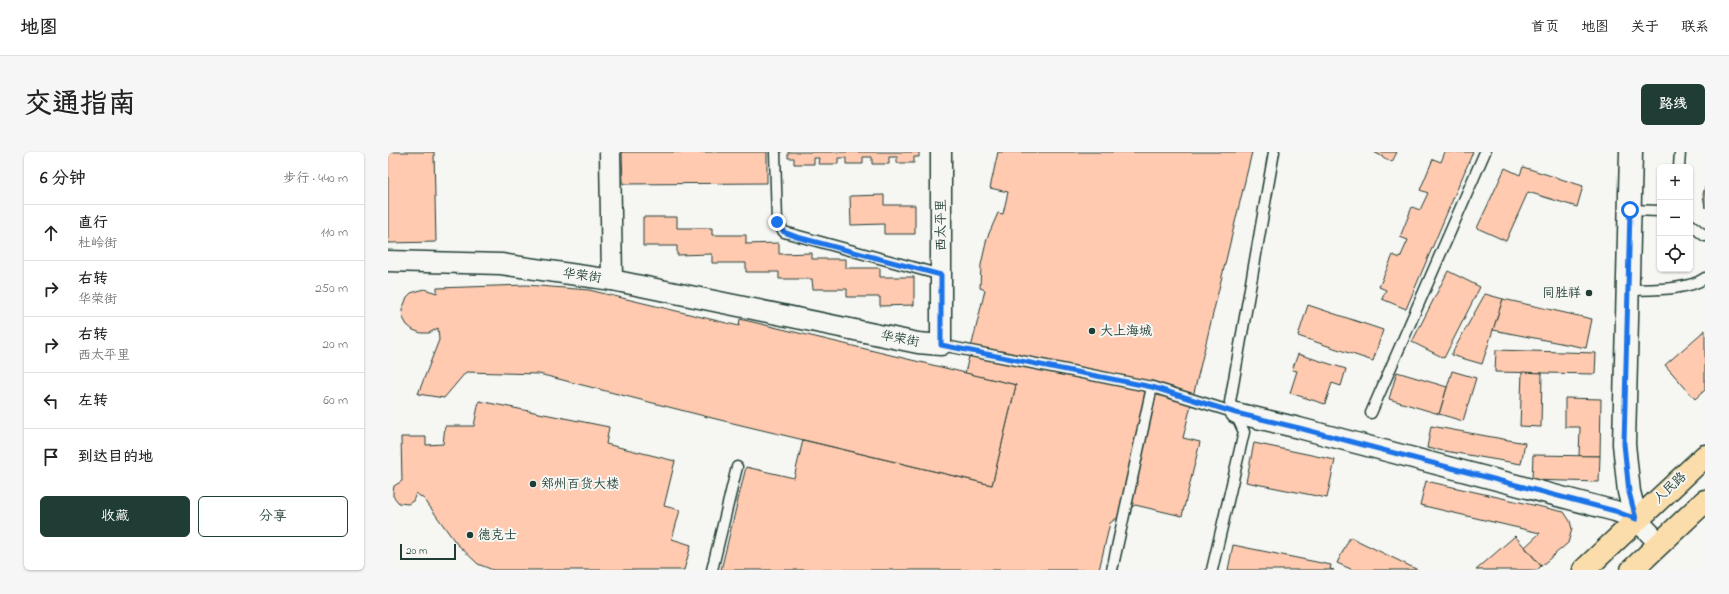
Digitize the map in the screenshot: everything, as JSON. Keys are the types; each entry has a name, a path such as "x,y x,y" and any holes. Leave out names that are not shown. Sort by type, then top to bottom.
{"main road":[{"name":"人民路","path":"1584,570 1636,519 1705,456"},
{"path":"1632,570 1705,501"}],"street":[{"path":"610,152 612,280"},
{"name":"西太平里","path":"941,152 941,345"},
{"path":"1631,152 1624,444 1629,492 1636,519 1659,543"},
{"name":"华荣街","path":"388,261 501,264 612,280 918,343 941,345"},
{"name":"华荣街","path":"1236,413 1299,428 1600,507 1636,519"}],"lane":[{"path":"775,152 777,222 784,232 941,275"},
{"path":"1212,570 1244,432 1230,402 1274,152"},
{"path":"1371,413 1486,152"},
{"path":"1679,164 1680,152"},
{"path":"1630,210 1657,211"},
{"path":"1693,226 1705,236"},
{"path":"1628,290 1663,289 1691,284 1705,278"},
{"name":"华荣街","path":"941,345 1152,387 1236,413"},
{"path":"1112,570 1152,387"},
{"path":"712,570 737,467"}],"building":[{"path":"388,152 434,152 436,242 388,243"},
{"path":"622,152 767,152 767,183 623,184"},
{"path":"788,152 919,152 919,157 914,157 914,163 897,163 897,157 889,157 889,164 872,164 872,157 863,157 863,164 846,164 846,158 838,158 838,164 818,164 819,158 814,158 814,164 794,164 794,158 788,158"},
{"name":"大上海城","path":"998,152 1252,152 1183,438 1200,442 1182,516 1135,505 1110,523 1099,570 721,570 746,467 794,478 803,440 992,485 1016,385 965,373 985,290 980,288 981,265 987,238 998,213 1003,214 1008,192 990,188"},
{"path":"1374,152 1397,152 1392,162"},
{"path":"1445,152 1473,152 1406,309 1382,299 1386,290 1379,287 1393,255 1400,258 1408,240 1400,237 1412,207 1420,210 1428,193 1420,190 1433,159 1441,162"},
{"path":"1523,167 1583,186 1577,207 1528,192 1506,241 1477,228 1505,168 1520,175"},
{"path":"1705,187 1705,208 1703,194"},
{"path":"884,195 884,205 915,205 915,234 884,234 884,224 851,225 850,196"},
{"path":"643,217 677,217 677,228 712,228 712,235 746,235 746,244 779,243 779,254 812,253 812,259 846,259 846,268 880,268 880,277 914,277 914,305 880,306 880,297 847,297 847,289 813,289 812,279 779,279 779,272 746,272 746,263 712,263 712,254 677,255 677,246 643,246"},
{"path":"1448,271 1480,287 1444,358 1412,342"},
{"path":"526,285 589,290 739,326 740,319 1016,385 992,485 716,419 539,374 466,372 444,398 418,394 439,340 438,328 429,333 421,333 413,330 407,325 403,318 402,310 407,297 411,293 424,289 437,293 437,288"},
{"path":"1485,294 1503,299 1482,364 1451,355"},
{"path":"1503,299 1592,319 1586,348 1493,330"},
{"path":"1308,305 1383,330 1373,361 1298,336"},
{"path":"1705,330 1705,390 1695,399 1665,365"},
{"path":"1496,350 1596,353 1595,374 1495,372"},
{"path":"1298,354 1346,369 1341,386 1332,383 1325,404 1290,393 1297,371 1292,370"},
{"path":"1452,371 1476,378 1463,421 1439,414"},
{"path":"1397,372 1447,387 1439,414 1389,399"},
{"path":"1522,372 1542,373 1541,427 1520,426"},
{"path":"1565,398 1601,399 1600,456 1579,456 1580,427 1565,427"},
{"name":"郑州百货大楼","path":"479,401 609,427 606,444 675,461 664,506 680,510 672,539 691,545 684,570 493,570 478,564 456,543 425,500 416,493 413,501 408,504 399,503 393,496 393,492 394,486 402,481 401,437 426,437 426,445 443,444 445,426 474,426"},
{"path":"1431,426 1525,443 1521,464 1427,448"},
{"path":"1254,443 1335,460 1327,498 1246,482"},
{"path":"1533,455 1600,456 1599,482 1532,480"},
{"path":"1426,481 1564,512 1570,521 1572,529 1568,543 1541,566 1525,547 1540,533 1420,505"},
{"path":"1515,536 1541,566 1537,570 1476,570"},
{"path":"1350,537 1418,570 1353,570 1337,563"},
{"path":"1233,545 1331,565 1330,569 1334,570 1228,570"}],"place":[{"name":"同胜祥","path":"1589,293"},
{"name":"大上海城","path":"1092,331"},
{"name":"郑州百货大楼","path":"533,484"},
{"name":"德克士","path":"470,535"}],"route":[{"path":"777,222 784,232 797,237 941,275 941,345 1152,387 1236,413 1299,428 1615,511 1636,519 1629,492 1624,444 1630,210"}]}
